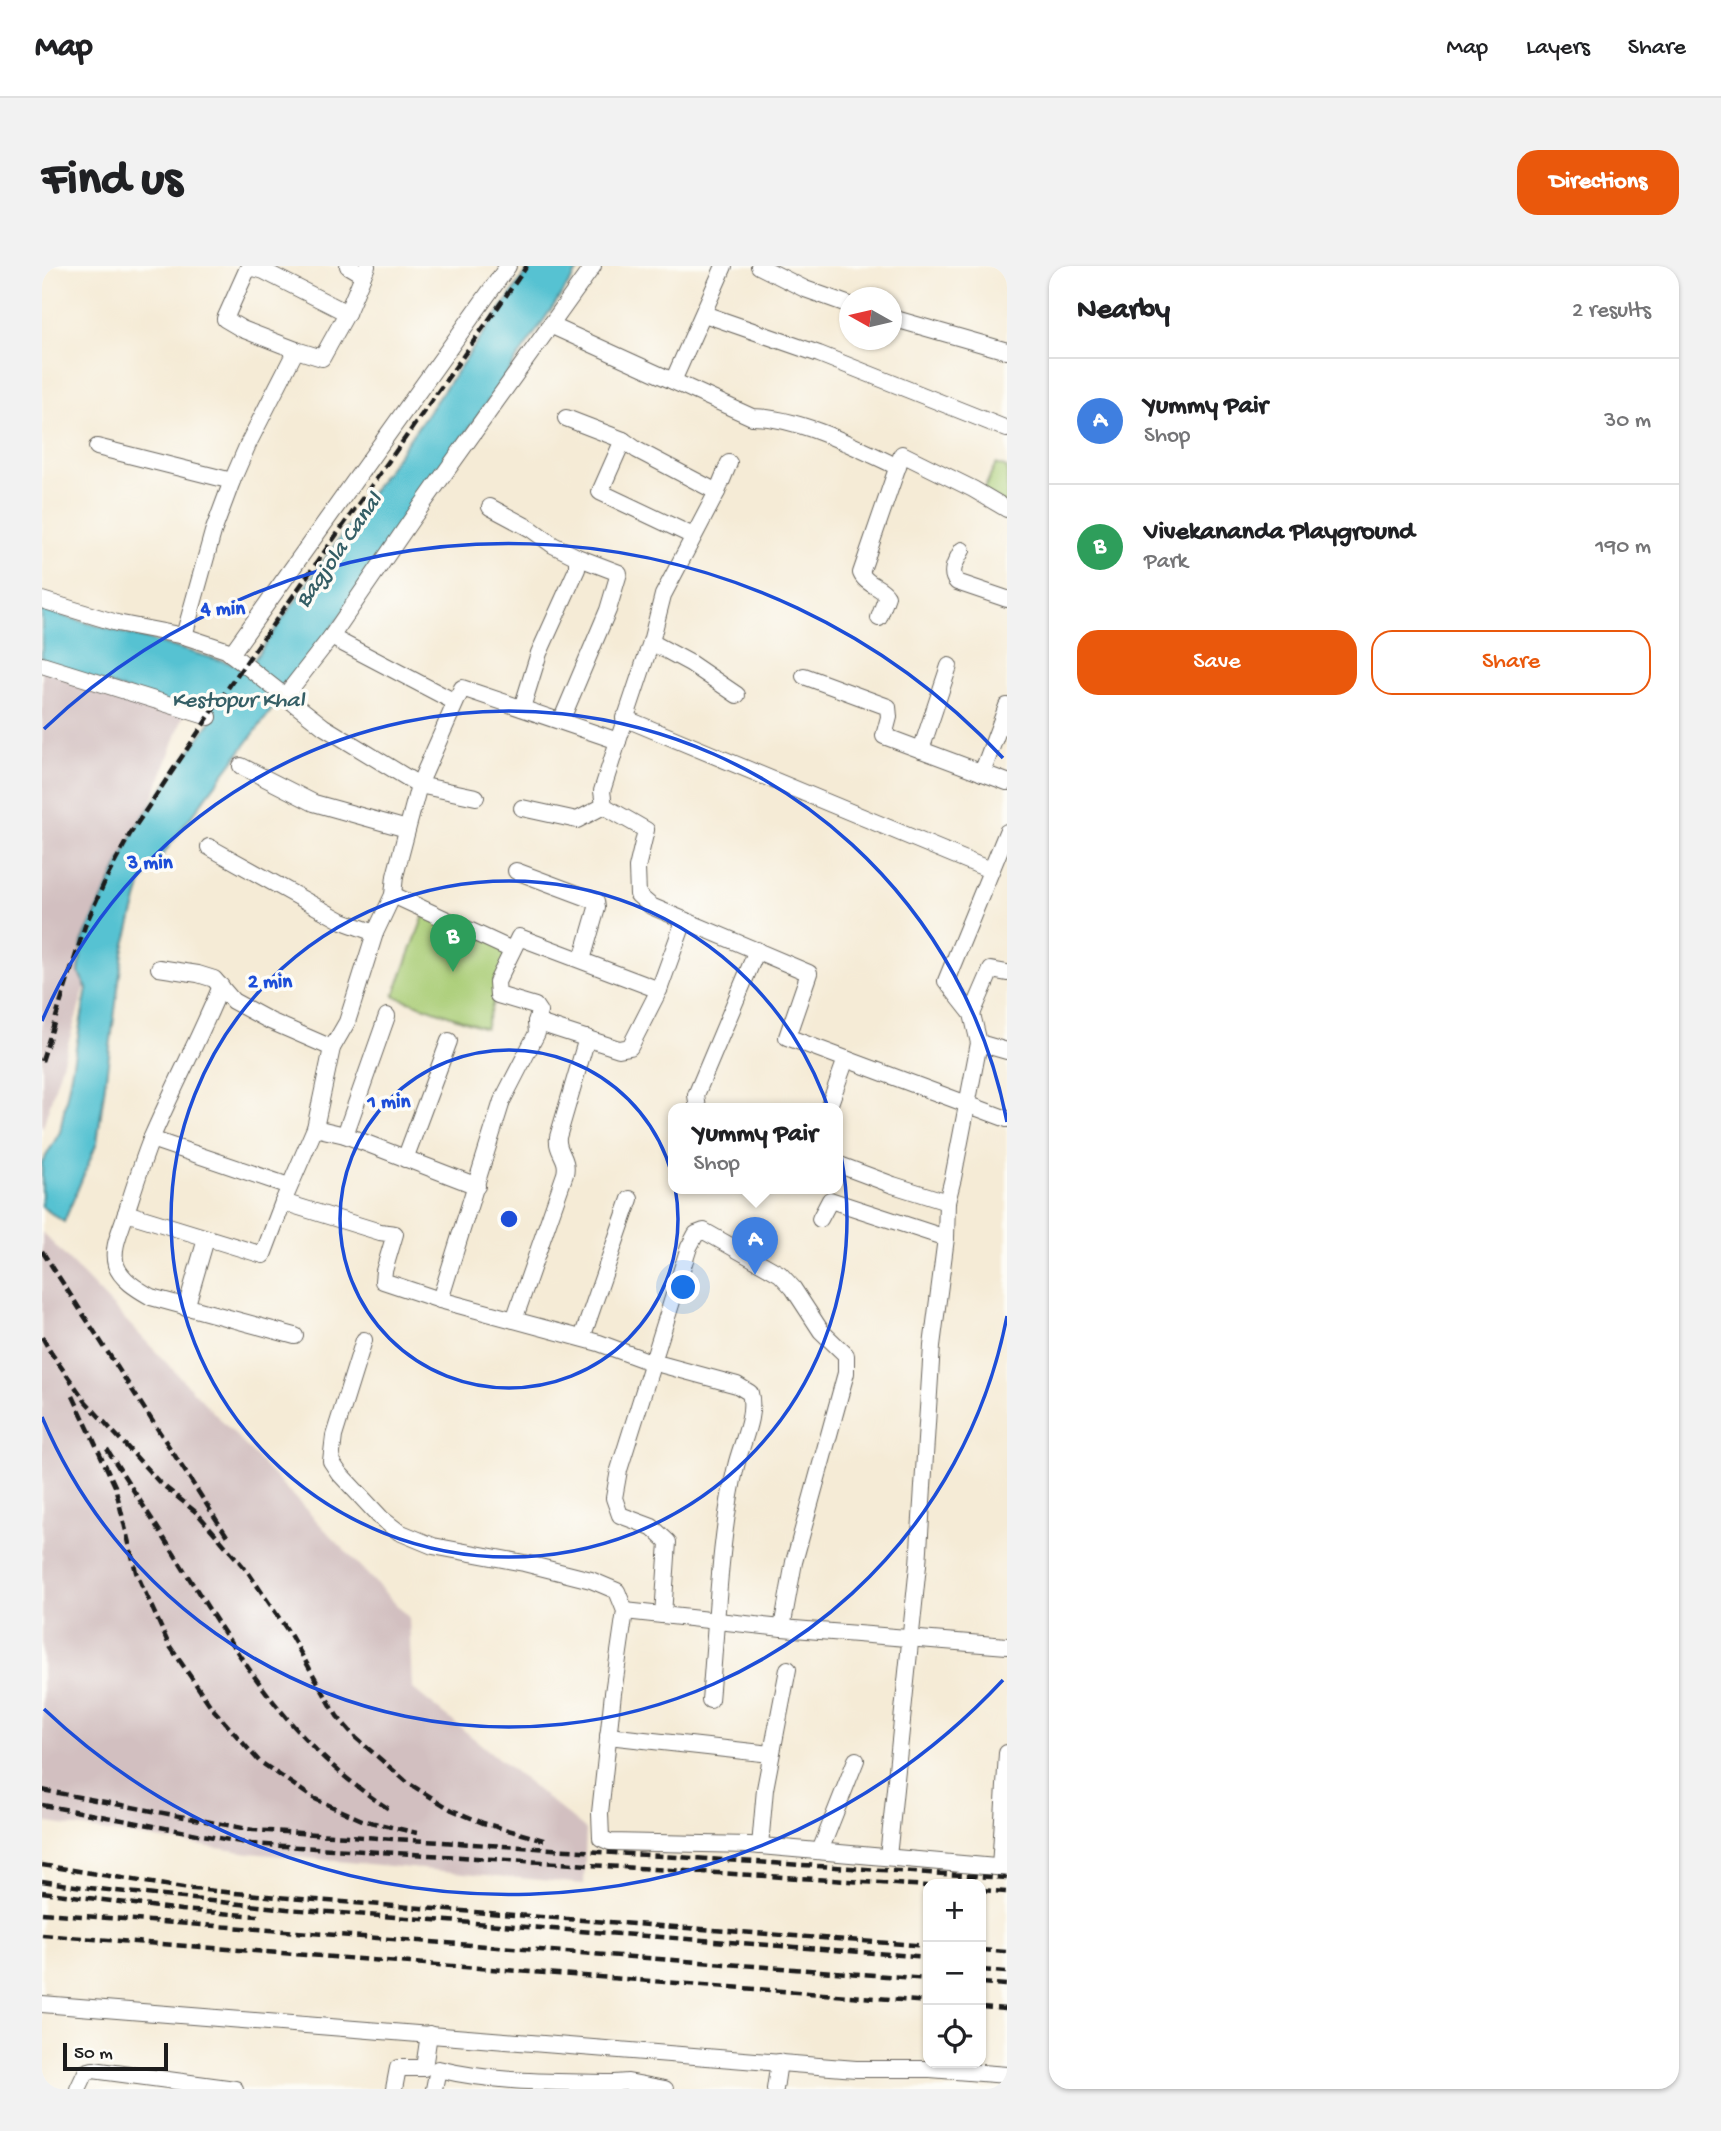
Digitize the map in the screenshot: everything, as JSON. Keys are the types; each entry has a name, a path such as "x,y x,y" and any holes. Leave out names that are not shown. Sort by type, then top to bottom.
{"street":[{"path":"347,313 254,268 247,270 225,319 242,329 322,358 347,313 365,270 348,266"},
{"path":"233,655 508,266"},
{"path":"285,696 331,637 593,266"},
{"path":"673,381 724,266"},
{"path":"759,266 805,289 839,301"},
{"path":"704,314 856,368 989,424 1007,429"},
{"path":"902,321 1007,351"},
{"path":"550,326 752,417 770,417 846,442 898,467"},
{"path":"184,636 213,532 232,481 296,350"},
{"path":"566,418 623,440 636,450 717,492"},
{"path":"623,440 600,492 693,536"},
{"path":"97,447 232,481"},
{"path":"878,618 887,596 885,592 864,580 861,573 902,454 1007,509"},
{"path":"604,806 602,791 651,642 663,595 717,492 729,463"},
{"path":"490,507 577,557 619,573 608,610 561,721"},
{"path":"961,550 953,571 957,582 1007,599"},
{"path":"522,708 539,653 577,569 577,557"},
{"path":"42,600 117,622 184,636 233,655 324,727 418,785 475,797"},
{"path":"331,637 455,702"},
{"path":"651,642 690,663 737,695"},
{"path":"42,665 209,717"},
{"path":"921,750 950,666"},
{"path":"804,676 888,707 889,718 884,736 1007,782"},
{"path":"126,1213 263,1255 282,1202 314,1128 332,1048 347,1022 375,933 393,895 395,876 418,785 462,688 618,741"},
{"path":"982,773 1007,706"},
{"path":"624,718 997,868"},
{"path":"241,766 314,803 407,829"},
{"path":"522,808 577,820 604,806"},
{"path":"604,806 646,830 637,869 638,895 652,906 684,921 809,973 787,1037 1007,1119"},
{"path":"888,1857 911,1637 932,1346 946,1238 947,1202 979,1043 972,1014 946,981 997,868 1007,832"},
{"path":"209,847 342,921 375,933"},
{"path":"516,872 596,901 597,908 582,960"},
{"path":"393,895 512,950"},
{"path":"536,1022 619,1049 631,1047 659,990 684,921"},
{"path":"440,1300 502,1101 537,1033 539,1012 536,1006 498,995 498,982 519,937 659,990"},
{"path":"697,1103 695,1095 757,950"},
{"path":"159,968 214,979 233,1001 270,1021 332,1048"},
{"path":"972,1014 991,970 1007,973"},
{"path":"221,986 151,1139 115,1248 116,1266 137,1289 151,1297 295,1336"},
{"path":"345,1135 387,1016"},
{"path":"514,1320 565,1174 566,1160 557,1144 587,1038"},
{"path":"405,1159 449,1041"},
{"path":"979,1043 1007,1051"},
{"path":"830,1103 846,1059"},
{"path":"314,1128 345,1135 477,1186"},
{"path":"151,1139 289,1186"},
{"path":"843,1166 947,1202"},
{"path":"582,1338 630,1199"},
{"path":"820,1219 830,1200 946,1238"},
{"path":"282,1202 394,1234 383,1281 745,1388 752,1397 751,1411 736,1466 728,1510 710,1700"},
{"path":"663,1615 668,1542 652,1527 620,1515 614,1498 619,1470 689,1247 700,1231 711,1233 780,1274 793,1288 821,1331 846,1355 846,1373 794,1562 782,1628"},
{"path":"186,1308 206,1239"},
{"path":"364,1340 334,1436 331,1461 382,1518 410,1538 433,1546 524,1563 591,1580 617,1591 625,1611 608,1736 600,1812 601,1838 610,1842 760,1846 1003,1868 1007,1753"},
{"path":"625,1611 782,1628 1007,1646"},
{"path":"760,1846 765,1789 788,1669"},
{"path":"608,1736 771,1754"},
{"path":"820,1851 856,1760"},
{"path":"42,2004 856,2069 930,2069 1007,2075"},
{"path":"394,2089 398,2068 424,2068 429,2034"},
{"path":"775,2089 779,2062"},
{"path":"434,2089 438,2069 466,2075 532,2081 613,2086 628,2082 665,2089"},
{"path":"78,2089 89,2070 153,2083 235,2089"}],"shaded area":[{"path":"42,663 186,709 94,958 42,1130"},
{"path":"42,1232 409,1618 412,1688 586,1830 584,1884 250,1853 42,1822"}],"green space":[{"path":"996,464 1007,468 1007,505 983,491"},
{"path":"426,910 510,949 485,1028 394,996"}],"water":[{"name":"Kestopur Khal","path":"531,266 581,266 319,647 142,882 123,952 97,1143 64,1222 42,1207 42,1163 60,1132 87,989 79,973 82,942 138,824 213,718 42,663 42,610 248,668"}],"railway":[{"path":"42,1061 85,926 130,834 230,685 527,266"},
{"path":"42,1251 227,1536"},
{"path":"42,1337 54,1358"},
{"path":"49,1350 86,1402 159,1482 197,1513 248,1572 288,1631 337,1716 356,1738 408,1783 452,1810 483,1823 547,1841"},
{"path":"73,1396 115,1486 136,1572 169,1645 212,1708 259,1761 313,1798 362,1820 417,1833"},
{"path":"107,1449 227,1637 273,1702 326,1760 356,1786 389,1809"},
{"path":"42,1790 253,1830 1007,1878"},
{"path":"42,1805 251,1844 923,1886"},
{"path":"42,1865 183,1888 289,1898 923,1946"},
{"path":"42,1881 287,1909 923,1957"},
{"path":"986,1890 1007,1892"},
{"path":"42,1892 181,1910 258,1916"},
{"path":"42,1913 923,1979"},
{"path":"42,1935 923,2002"},
{"path":"986,1950 1007,1952"},
{"path":"986,1970 1007,1972"},
{"path":"986,1983 1007,1985"},
{"path":"986,2007 1007,2009"}],"place":[{"name":"Vivekananda Playground","path":"453,972"},
{"name":"Yummy Pair","path":"755,1275"}],"water label":[{"name":"Bagjola Canal","path":"337,549"}]}
